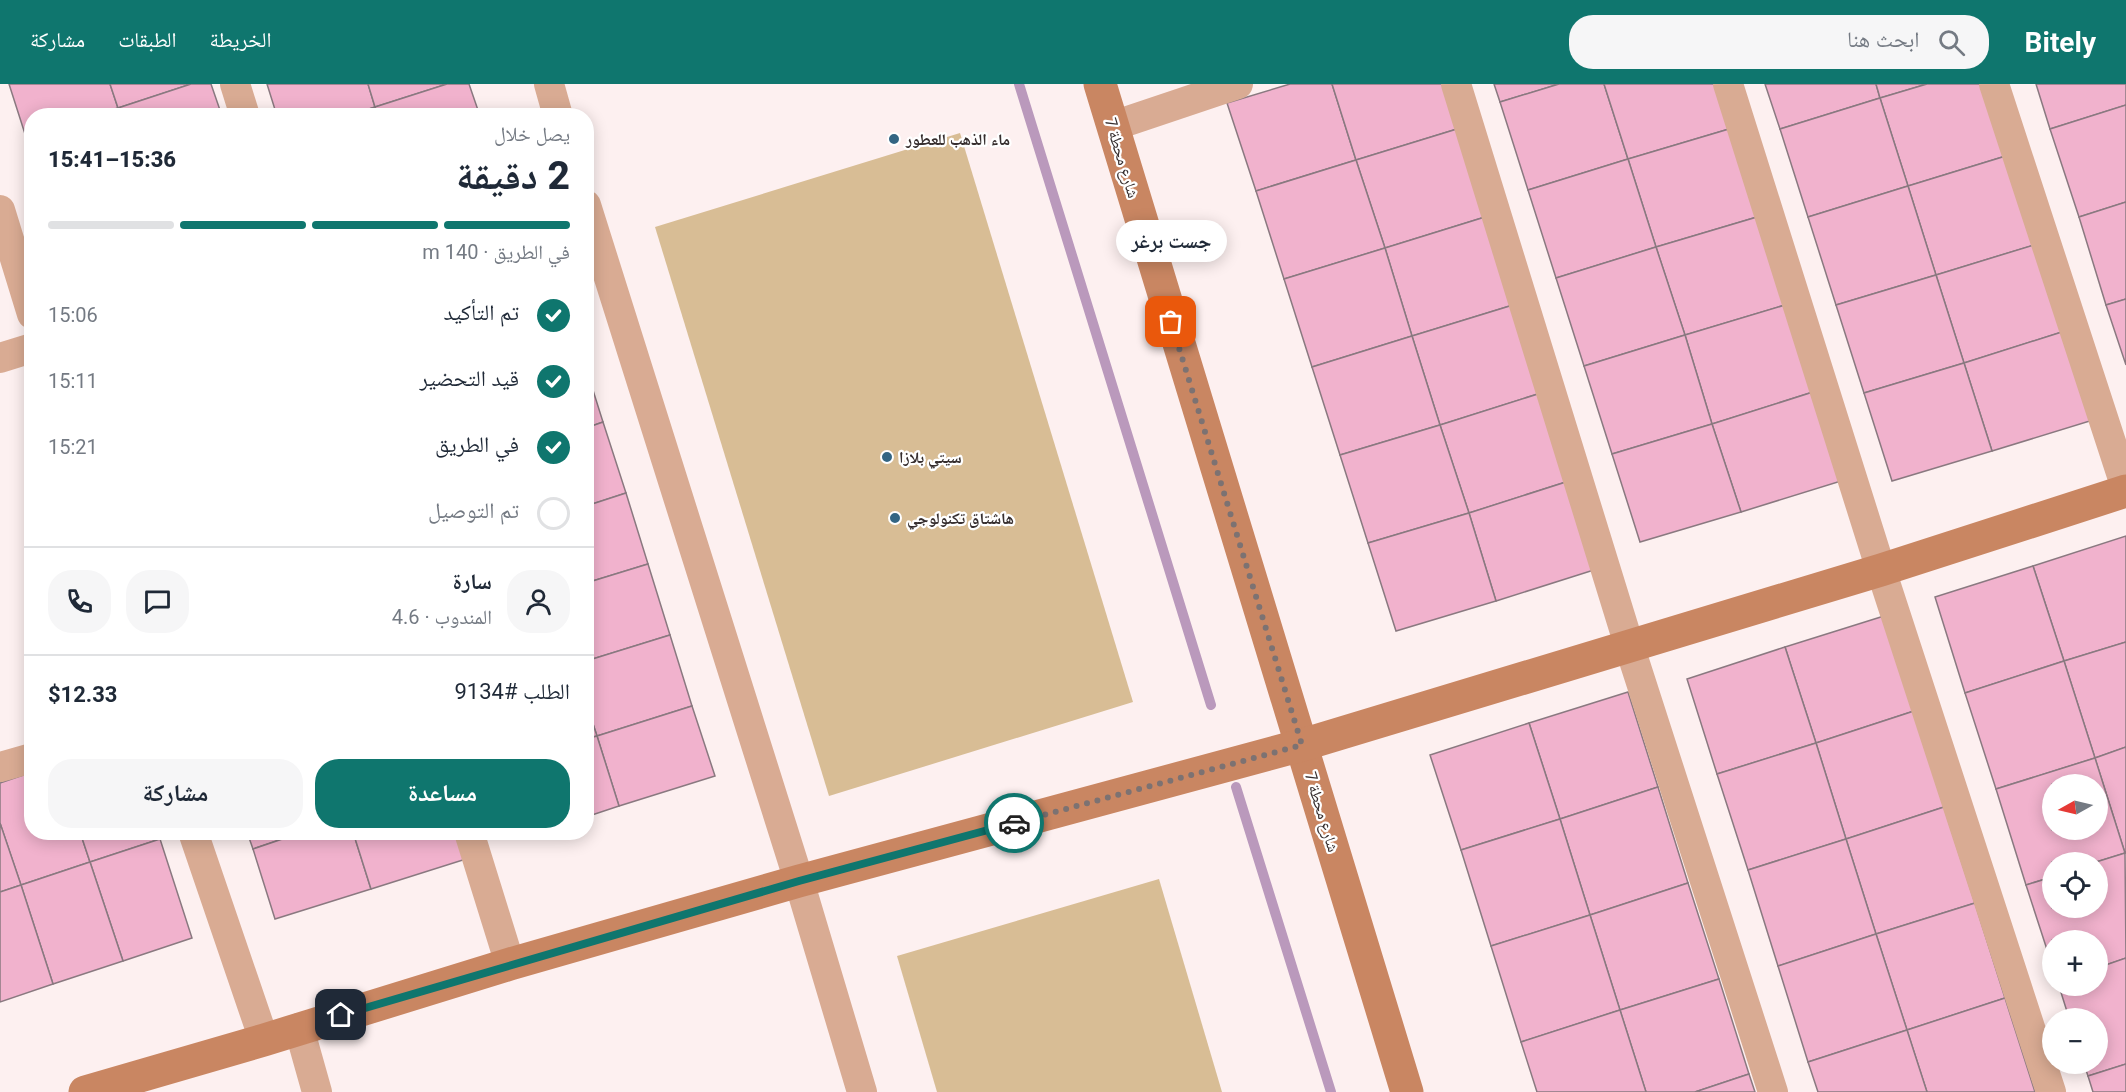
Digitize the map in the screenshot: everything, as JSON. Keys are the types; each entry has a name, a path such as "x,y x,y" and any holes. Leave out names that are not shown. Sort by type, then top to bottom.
{"street":[{"path":"235,84 242,108"},
{"path":"549,84 556,108"},
{"name":"شارع محطة 7","path":"1100,84 1407,1092"},
{"path":"1113,126 1238,84"},
{"path":"1456,84 1629,645 1773,1092"},
{"path":"1728,84 1881,570 2051,1092"},
{"path":"86,1092 510,964 799,881 1302,745 1881,570 2126,489 1994,84"},
{"path":"0,210 24,288"},
{"path":"594,230 799,881 862,1092"},
{"path":"0,358 24,350"},
{"path":"0,767 24,760"},
{"path":"196,840 264,1040"},
{"path":"471,840 510,964"},
{"path":"299,1028 317,1092"}],"shaded area":[{"path":"960,133 1133,702 829,796 655,227"},
{"path":"1159,879 1222,1092 937,1092 897,956"}],"building":[{"path":"9,84 110,84 118,108 24,108 24,131"},
{"path":"110,84 191,84 118,108"},
{"path":"191,84 211,84 219,108 118,108"},
{"path":"267,84 368,84 375,107 372,108 274,108"},
{"path":"368,84 447,84 375,107"},
{"path":"447,84 469,84 477,108 375,108"},
{"path":"1290,84 1332,84 1356,160 1256,191 1227,103"},
{"path":"1332,84 1442,84 1457,129 1356,160"},
{"path":"1494,84 1559,84 1500,102"},
{"path":"1559,84 1604,84 1628,159 1528,190 1500,102"},
{"path":"1604,84 1715,84 1729,129 1628,159"},
{"path":"1765,84 1876,84 1880,98 1780,129"},
{"path":"1876,84 1927,84 1880,98"},
{"path":"1927,84 1986,84 2009,155 1908,186 1880,98"},
{"path":"2036,84 2126,84 2126,105 2050,129"},
{"path":"1880,98 1908,186 1808,217 1780,129"},
{"path":"2126,105 2126,202 2079,217 2050,129"},
{"path":"1457,129 1485,217 1385,248 1356,160"},
{"path":"1729,129 1757,217 1656,247 1628,159"},
{"path":"2009,155 2037,244 1936,275 1908,186"},
{"path":"1628,159 1656,247 1556,278 1528,190"},
{"path":"1356,160 1385,248 1284,279 1256,191"},
{"path":"1908,186 1936,275 1836,305 1808,217"},
{"path":"2126,202 2126,299 2106,305 2079,217"},
{"path":"1485,217 1513,305 1412,336 1385,248"},
{"path":"1757,217 1785,305 1685,335 1656,247"},
{"path":"2037,244 2065,331 1964,363 1936,275"},
{"path":"1656,247 1685,335 1584,366 1556,278"},
{"path":"1385,248 1412,336 1312,367 1284,279"},
{"path":"1936,275 1964,363 1864,393 1836,305"},
{"path":"2126,299 2126,365 2106,305"},
{"path":"1513,305 1541,393 1440,425 1412,336"},
{"path":"1785,305 1813,392 1712,424 1685,335"},
{"path":"2065,331 2093,420 1992,451 1964,363"},
{"path":"1685,335 1712,424 1612,454 1584,366"},
{"path":"1412,336 1440,425 1340,455 1312,367"},
{"path":"1964,363 1992,451 1892,481 1864,393"},
{"path":"1813,392 1841,481 1741,512 1712,424"},
{"path":"594,393 603,422 594,425"},
{"path":"1541,393 1569,481 1469,513 1440,425"},
{"path":"603,422 626,493 594,503 594,425"},
{"path":"1712,424 1741,512 1640,542 1612,454"},
{"path":"1440,425 1469,513 1368,543 1340,455"},
{"path":"1569,481 1597,569 1496,601 1469,513"},
{"path":"626,493 648,564 594,581 594,503"},
{"path":"1469,513 1496,601 1396,631 1368,543"},
{"path":"2126,536 2126,642 2064,661 2033,566"},
{"path":"648,564 670,635 594,659 594,581"},
{"path":"2033,566 2064,661 1965,693 1935,597"},
{"path":"1884,616 1914,711 1816,743 1785,647"},
{"path":"670,635 692,706 597,736 594,727 594,659"},
{"path":"2126,642 2126,747 2095,758 2064,661"},
{"path":"1785,647 1816,743 1717,774 1687,679"},
{"path":"2064,661 2095,758 1996,789 1965,693"},
{"path":"1628,692 1658,787 1560,819 1529,723"},
{"path":"692,706 715,776 619,806 597,736"},
{"path":"1914,711 1944,807 1846,839 1816,743"},
{"path":"1529,723 1560,819 1461,850 1430,755"},
{"path":"597,736 619,806 594,814 594,737"},
{"path":"1816,743 1846,839 1748,870 1717,774"},
{"path":"2126,747 2126,853 2108,799 2108,774 2100,774 2095,758"},
{"path":"2095,758 2100,774 2044,774"},
{"path":"24,775 24,840 83,840 90,862 21,885 0,823 0,783"},
{"path":"2042,775 2042,840 2108,840 2108,799 2125,853 2108,858 2108,852 2042,852 2042,880 2026,885 1996,789"},
{"path":"1658,787 1688,883 1590,915 1560,819"},
{"path":"1944,807 1975,903 1876,934 1846,839"},
{"path":"1560,819 1590,915 1491,946 1461,850"},
{"path":"0,823 21,885 0,892"},
{"path":"1846,839 1876,934 1778,966 1748,870"},
{"path":"83,840 157,840 90,862"},
{"path":"160,840 192,938 123,961 90,862"},
{"path":"250,840 279,840 253,849"},
{"path":"279,840 356,840 371,889 275,919 253,849"},
{"path":"356,840 460,840 466,859 371,889"},
{"path":"2125,853 2126,958 2108,964 2108,930 2042,930 2042,934 2026,885 2042,880 2042,918 2108,918 2108,858"},
{"path":"90,862 123,961 53,984 21,885"},
{"path":"1688,883 1719,979 1620,1010 1590,915"},
{"path":"21,885 53,984 0,1002 0,892"},
{"path":"1975,903 2005,998 1907,1030 1876,934"},
{"path":"1590,915 1620,1010 1521,1042 1491,946"},
{"path":"1876,934 1907,1030 1808,1062 1778,966"},
{"path":"2126,958 2126,1064 2108,1070 2108,1008 2066,1008 2062,996 2108,996 2108,964"},
{"path":"1719,979 1749,1074 1695,1092 1646,1092 1620,1010"},
{"path":"2005,998 2035,1092 1927,1092 1907,1030"},
{"path":"1620,1010 1646,1092 1537,1092 1521,1042"},
{"path":"1907,1030 1927,1092 1818,1092 1808,1062"},
{"path":"2126,1064 2126,1092 2093,1092 2088,1076 2108,1074 2108,1070"},
{"path":"1749,1074 1755,1092 1695,1092"}],"waterway":[{"path":"1019,84 1211,705"},
{"path":"1236,787 1331,1092"}],"way so far":[{"path":"1014,823 1302,745 1171,322"}],"place":[{"name":"ماء الذهب للعطور","path":"894,139"},
{"name":"جست برغر","path":"1171,322"},
{"name":"سيتي بلازا","path":"887,457"},
{"name":"هاشتاق تكنولوجي","path":"895,518"}],"route":[{"path":"341,1015 799,881 1014,823"}]}
